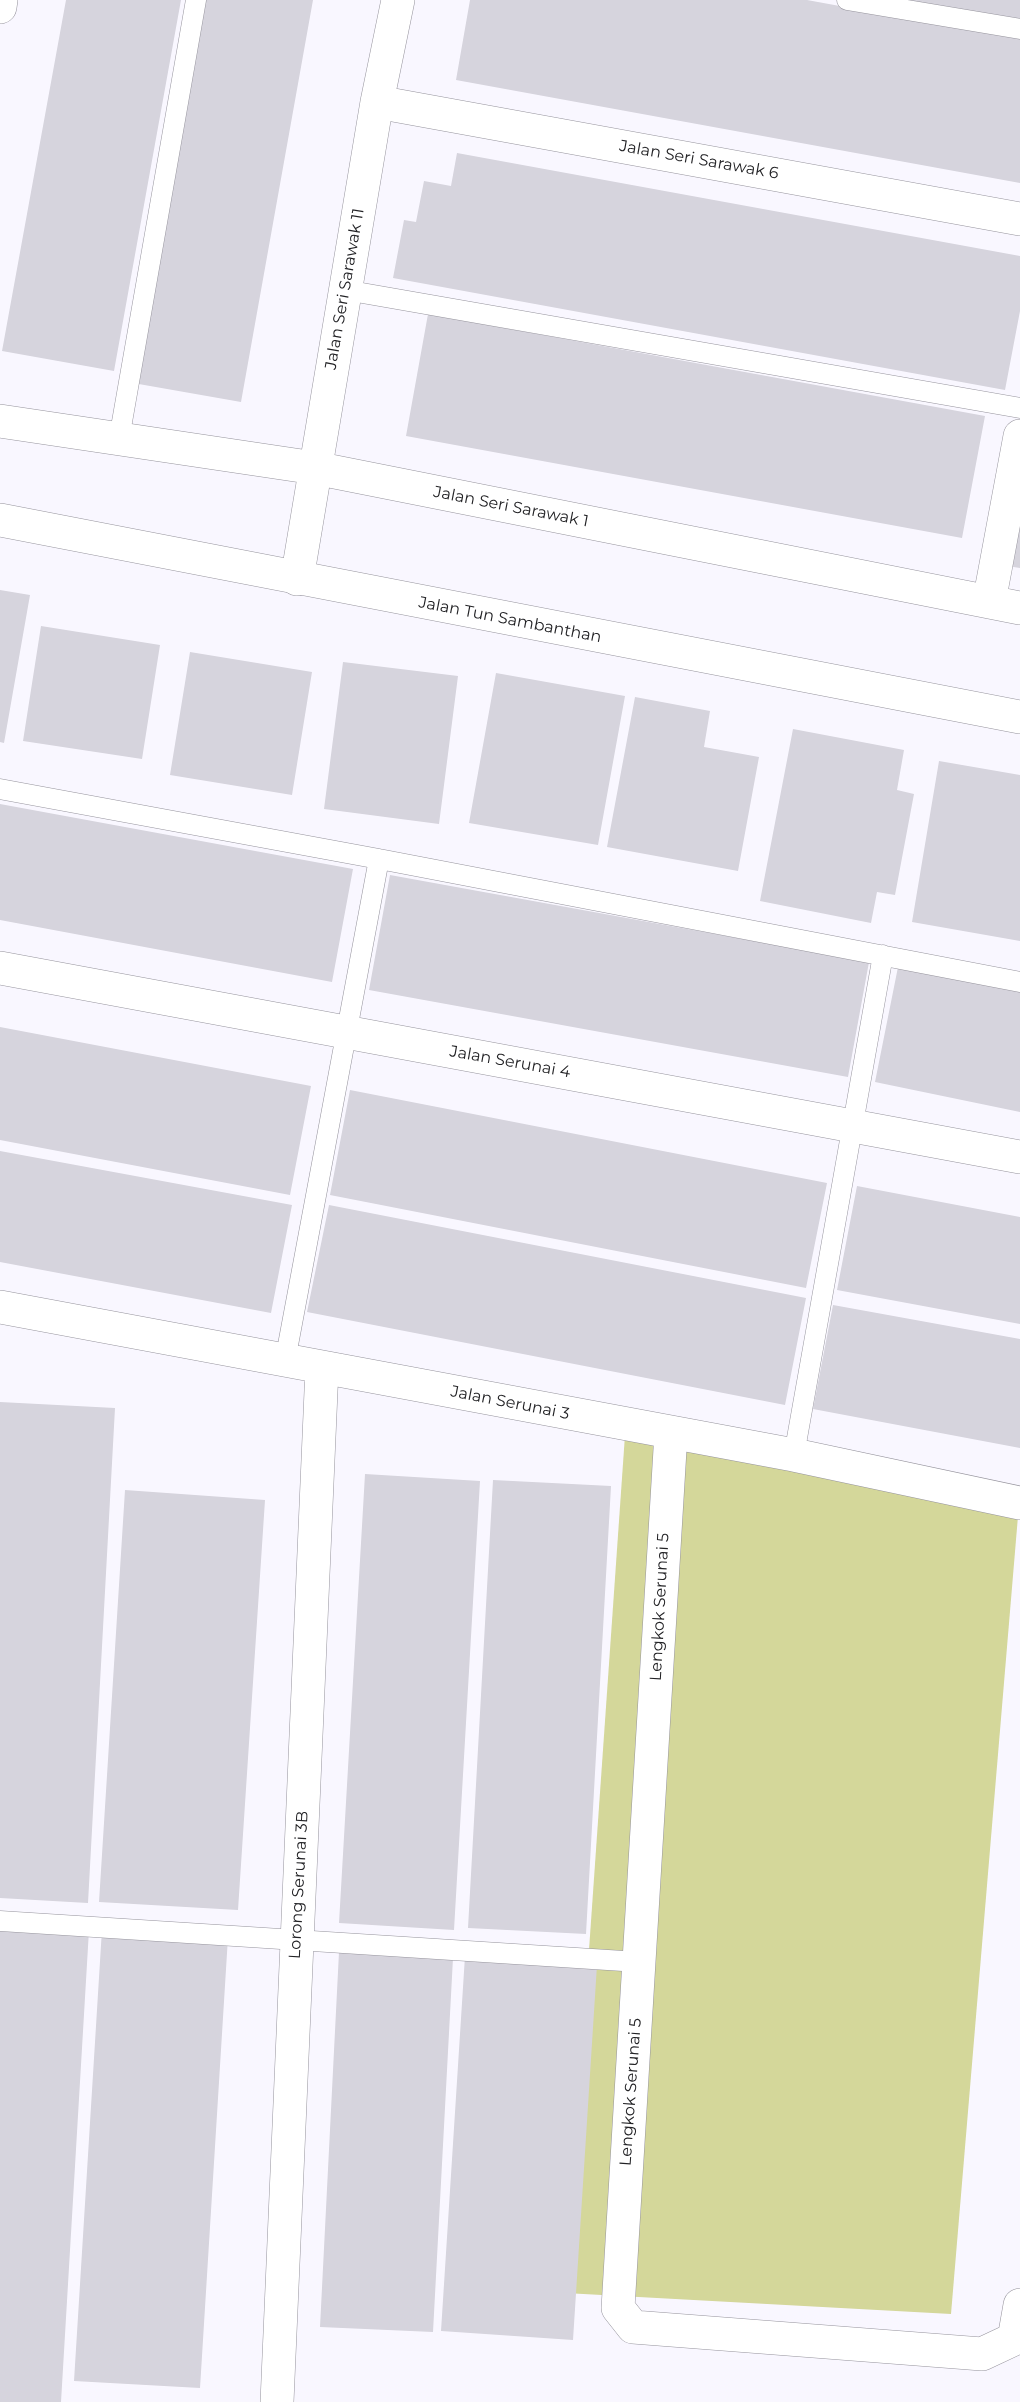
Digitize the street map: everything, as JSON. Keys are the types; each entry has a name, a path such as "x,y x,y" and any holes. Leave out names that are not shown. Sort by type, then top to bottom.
{"street":[{"path":"0,7 1,0"},
{"name":"Jalan Seri Sarawak 11","path":"297,579 377,102 398,0"},
{"name":"Jalan Seri Sarawak 6","path":"377,102 1020,219"},
{"name":"Jalan Seri Sarawak 1","path":"0,421 315,468 1005,605"},
{"path":"1005,605 1020,436"},
{"name":"Jalan Tun Sambanthan","path":"0,520 1020,717"},
{"name":"Jalan Serunai 4","path":"0,968 1020,1156"},
{"name":"Jalan Serunai 3","path":"0,1308 794,1455 1020,1503"},
{"name":"Lorong Serunai 3B","path":"277,2402 322,1368"},
{"name":"Lengkok Serunai 5","path":"671,1433 618,2308 633,2327 982,2354 1014,2339 1020,2305"}],"lane":[{"path":"119,439 196,0"},
{"path":"847,0 1020,29"},
{"path":"345,290 1020,408"},
{"path":"0,789 1020,982"},
{"path":"285,1361 379,859"},
{"path":"794,1455 883,955"},
{"path":"0,1921 639,1962"}],"green space":[{"path":"625,1435 1018,1516 951,2314 565,2293"}],"building":[{"path":"66,0 181,0 114,371 2,351"},
{"path":"202,0 313,0 241,402 133,383"},
{"path":"470,0 807,0 1020,39 1020,183 456,80"},
{"path":"892,0 1020,0 1020,24"},
{"path":"457,153 1020,256 1020,311 1005,390 393,278 404,220 416,222 424,181 451,186"},
{"path":"428,314 985,416 962,538 406,436"},
{"path":"1020,506 1020,568 1007,566"},
{"path":"0,590 30,595 4,743 0,742"},
{"path":"41,626 160,645 142,759 23,741"},
{"path":"190,652 312,672 292,795 170,775"},
{"path":"343,662 458,676 439,824 324,809"},
{"path":"496,673 625,696 598,845 469,823"},
{"path":"635,697 710,711 704,747 759,757 738,871 607,847"},
{"path":"793,729 904,750 897,790 914,794 895,895 877,892 871,923 760,901"},
{"path":"939,761 1020,775 1020,941 912,922"},
{"path":"0,804 353,869 332,982 0,920"},
{"path":"390,875 869,962 848,1077 369,990"},
{"path":"898,967 1020,991 1020,1112 875,1082"},
{"path":"0,1027 311,1086 290,1195 0,1140"},
{"path":"350,1090 827,1183 806,1288 330,1195"},
{"path":"0,1151 292,1205 271,1313 0,1262"},
{"path":"857,1186 1020,1217 1020,1324 837,1290"},
{"path":"329,1205 806,1298 785,1405 307,1312"},
{"path":"833,1305 1020,1339 1020,1448 813,1409"},
{"path":"0,1402 115,1408 88,1903 0,1898"},
{"path":"365,1474 480,1481 454,1930 339,1923"},
{"path":"493,1480 611,1486 586,1934 468,1928"},
{"path":"125,1490 265,1500 238,1910 99,1902"},
{"path":"0,1924 89,1930 61,2402 0,2402"},
{"path":"102,1929 228,1937 200,2388 74,2381"},
{"path":"339,1952 453,1958 433,2332 320,2327"},
{"path":"465,1956 597,1965 573,2340 441,2331"}]}
